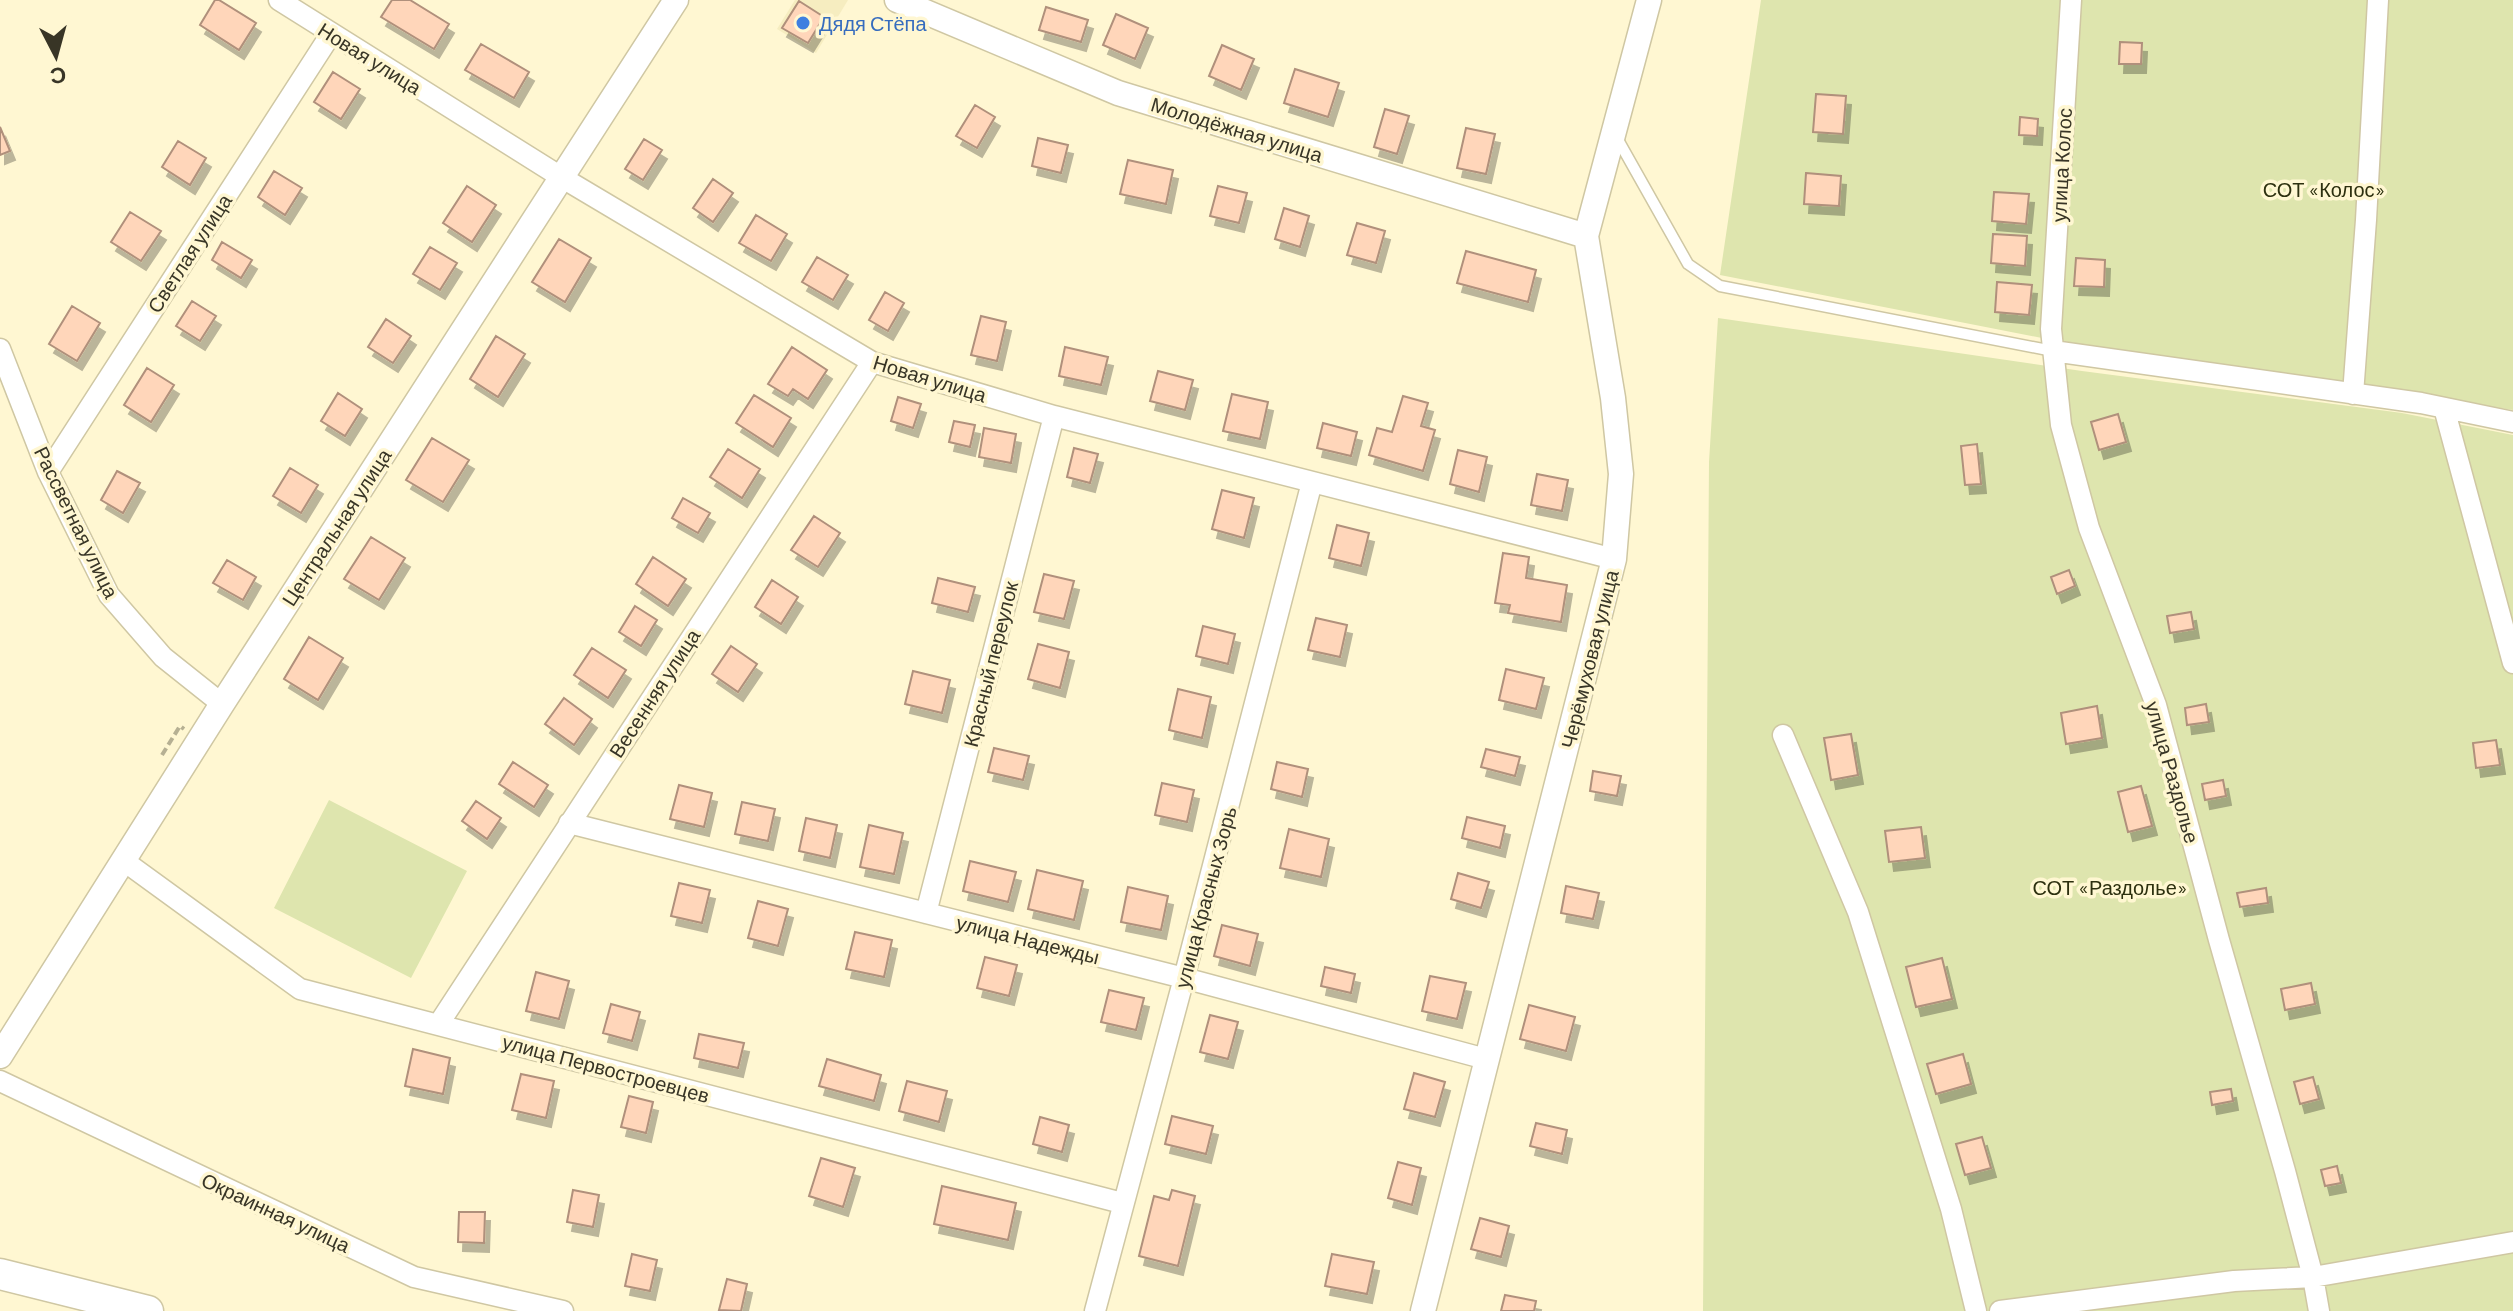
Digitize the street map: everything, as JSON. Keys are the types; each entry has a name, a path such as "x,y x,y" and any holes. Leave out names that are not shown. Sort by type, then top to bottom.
{"main road":[{"path":"0,1274 148,1311"}],"street":[{"name":"Новая улица","path":"279,0 561,177 872,362 1054,416 1614,559"},
{"name":"Центральная улица","path":"0,1056 222,704 676,0"},
{"name":"Молодёжная улица","path":"897,0 1118,93 1586,236"},
{"name":"Черёмуховая улица","path":"1423,1311 1614,559 1621,474 1613,398 1586,236 1649,0"},
{"name":"улица Колос","path":"2053,351 2051,329 2071,0"},
{"path":"2353,394 2378,0"},
{"name":"Светлая улица","path":"48,472 331,34"},
{"name":"Рассветная улица","path":"0,349 48,472 109,595 163,657 222,704"},
{"path":"2053,351 2444,408 2513,422"},
{"name":"улица Раздолье","path":"2053,351 2061,425 2089,528 2156,705 2313,1277 2319,1311"},
{"name":"Весенняя улица","path":"438,1025 872,362"},
{"path":"2444,408 2513,663"},
{"name":"Красный переулок","path":"926,913 1054,416"},
{"name":"улица Красных Зорь","path":"1095,1311 1312,482"},
{"path":"1783,735 1858,912 1951,1209 1976,1311"},
{"name":"улица Надежды","path":"569,823 1184,978 1486,1059"},
{"name":"улица Первостроевцев","path":"124,861 300,989 1122,1203"},
{"name":"Окраинная улица","path":"0,1081 414,1277 563,1311"},
{"path":"2000,1311 2234,1281 2313,1277 2513,1242"}],"lane":[{"path":"1614,132 1688,264 1720,286 2053,351"}],"shaded area":[{"path":"795,0 848,0 816,53 777,29"}],"green space":[{"name":"СОТ «Колос»","path":"1761,0 2513,0 2513,410 2042,338 1720,275"},
{"name":"СОТ «Раздолье»","path":"1718,318 2082,371 2402,413 2513,435 2513,1311 1703,1311 1709,462"},
{"path":"329,800 467,871 411,978 274,908"}],"building":[{"path":"215,0 256,23 239,50 200,25"},
{"path":"392,0 410,0 449,24 434,49 381,17"},
{"name":"Дядя Стёпа","path":"799,1 824,17 808,43 782,28"},
{"path":"1046,7 1088,20 1081,42 1039,30"},
{"path":"1116,14 1148,28 1135,59 1103,45"},
{"path":"2120,42 2142,43 2141,64 2119,64"},
{"path":"481,44 529,72 514,98 465,70"},
{"path":"1222,45 1254,59 1241,90 1209,76"},
{"path":"1295,69 1339,83 1328,117 1284,103"},
{"path":"333,72 360,89 341,119 314,102"},
{"path":"1816,94 1846,96 1843,134 1813,132"},
{"path":"975,105 995,117 977,148 956,136"},
{"path":"1385,109 1409,116 1397,154 1374,147"},
{"path":"2020,117 2038,119 2037,136 2019,135"},
{"path":"0,127 10,151 0,155"},
{"path":"1466,128 1495,134 1486,174 1457,168"},
{"path":"1038,138 1068,145 1061,173 1032,166"},
{"path":"644,139 662,150 643,180 625,169"},
{"path":"178,141 206,158 190,185 162,167"},
{"path":"1128,160 1173,170 1166,204 1120,194"},
{"path":"274,171 302,188 285,215 258,197"},
{"path":"1806,173 1841,176 1839,206 1804,204"},
{"path":"713,179 733,193 713,222 693,208"},
{"path":"467,186 496,205 472,242 443,223"},
{"path":"1218,186 1247,193 1239,223 1210,216"},
{"path":"1994,192 2029,194 2026,224 1992,221"},
{"path":"1284,208 1309,216 1300,247 1275,239"},
{"path":"130,212 161,231 141,261 111,242"},
{"path":"756,215 787,234 771,261 739,243"},
{"path":"1357,223 1385,231 1376,263 1347,255"},
{"path":"1993,234 2027,236 2025,266 1991,263"},
{"path":"559,239 591,258 565,302 532,282"},
{"path":"222,242 252,260 241,278 212,260"},
{"path":"430,247 457,263 440,290 413,274"},
{"path":"1466,251 1536,270 1528,302 1457,283"},
{"path":"817,257 848,275 833,300 802,282"},
{"path":"2076,258 2105,260 2104,287 2074,286"},
{"path":"1997,282 2032,285 2029,315 1995,312"},
{"path":"885,292 904,303 888,331 869,320"},
{"path":"192,301 216,316 200,341 176,326"},
{"path":"72,306 100,323 77,361 49,344"},
{"path":"981,316 1006,322 997,361 971,355"},
{"path":"386,319 411,336 393,363 368,347"},
{"path":"496,336 525,354 498,397 470,379"},
{"path":"792,347 827,370 808,399 793,389 788,396 768,384"},
{"path":"1065,347 1108,357 1101,385 1059,376"},
{"path":"147,368 174,385 151,422 124,405"},
{"path":"1158,371 1193,380 1185,410 1150,401"},
{"path":"338,393 362,409 345,436 321,421"},
{"path":"1232,394 1268,402 1260,439 1223,431"},
{"path":"754,395 791,418 773,447 736,423"},
{"path":"1403,396 1428,403 1421,426 1435,430 1423,471 1369,455 1377,428 1392,432"},
{"path":"898,397 921,404 913,428 891,421"},
{"path":"2118,414 2126,442 2099,450 2091,422"},
{"path":"954,421 975,425 970,447 949,442"},
{"path":"1323,423 1357,432 1351,456 1317,448"},
{"path":"984,428 1016,434 1011,463 979,457"},
{"path":"432,438 469,460 443,502 406,480"},
{"path":"1977,444 1981,484 1965,485 1961,446"},
{"path":"1074,448 1098,454 1090,483 1067,477"},
{"path":"728,449 760,469 742,498 710,477"},
{"path":"1458,450 1487,457 1479,492 1450,484"},
{"path":"290,468 318,485 301,513 273,496"},
{"path":"117,471 140,483 123,513 101,500"},
{"path":"1537,474 1568,480 1562,511 1531,505"},
{"path":"1222,490 1254,498 1244,538 1212,529"},
{"path":"683,498 710,513 698,533 672,518"},
{"path":"814,516 840,533 818,567 791,550"},
{"path":"1337,525 1369,533 1361,566 1329,558"},
{"path":"371,537 405,558 379,600 344,579"},
{"path":"1503,553 1529,557 1526,578 1567,585 1561,622 1508,613 1510,605 1495,603"},
{"path":"653,557 686,579 668,606 636,584"},
{"path":"227,560 256,577 243,600 213,583"},
{"path":"2069,570 2075,586 2057,594 2051,577"},
{"path":"1044,574 1074,581 1064,619 1034,612"},
{"path":"938,578 975,587 968,612 932,603"},
{"path":"772,580 798,597 781,624 755,607"},
{"path":"635,606 657,620 641,646 619,632"},
{"path":"2191,612 2194,629 2170,633 2167,616"},
{"path":"1316,618 1347,625 1340,657 1308,650"},
{"path":"1203,626 1235,634 1228,664 1196,656"},
{"path":"309,637 343,658 318,700 284,679"},
{"path":"1038,644 1069,652 1060,688 1028,679"},
{"path":"731,646 757,664 738,692 712,674"},
{"path":"592,648 626,670 608,698 574,675"},
{"path":"1506,669 1544,678 1536,709 1499,700"},
{"path":"913,671 950,680 942,713 905,704"},
{"path":"1178,689 1211,697 1202,738 1169,730"},
{"path":"564,698 592,719 574,745 545,724"},
{"path":"2206,704 2209,722 2187,725 2185,708"},
{"path":"2097,706 2102,738 2066,744 2061,713"},
{"path":"1851,734 1858,775 1831,780 1824,738"},
{"path":"2496,740 2500,765 2476,768 2473,743"},
{"path":"994,748 1029,756 1023,780 988,772"},
{"path":"1486,749 1520,757 1515,776 1481,767"},
{"path":"513,762 548,785 534,807 499,784"},
{"path":"1277,762 1308,769 1302,797 1271,789"},
{"path":"1593,771 1621,776 1617,796 1590,791"},
{"path":"2223,780 2226,796 2205,800 2202,784"},
{"path":"1162,783 1194,790 1187,822 1155,815"},
{"path":"679,785 712,793 704,827 670,819"},
{"path":"2141,786 2152,826 2128,832 2118,792"},
{"path":"476,801 501,818 487,839 462,821"},
{"path":"742,802 775,809 768,841 735,834"},
{"path":"1467,817 1505,826 1500,848 1462,838"},
{"path":"806,818 837,825 830,858 799,851"},
{"path":"869,825 903,833 894,874 860,867"},
{"path":"1921,827 1925,858 1889,862 1885,831"},
{"path":"1289,829 1329,839 1321,877 1280,868"},
{"path":"970,861 1016,872 1008,902 963,891"},
{"path":"1037,870 1083,881 1074,920 1028,909"},
{"path":"1458,873 1489,882 1481,908 1451,899"},
{"path":"679,883 710,890 702,923 671,916"},
{"path":"1566,886 1599,893 1593,919 1561,913"},
{"path":"1128,887 1168,896 1161,930 1121,922"},
{"path":"2266,888 2268,903 2240,907 2237,893"},
{"path":"758,901 788,909 778,946 748,938"},
{"path":"1222,925 1258,934 1250,966 1214,956"},
{"path":"855,932 892,940 884,977 846,969"},
{"path":"985,957 1017,965 1009,996 977,988"},
{"path":"1942,958 1952,999 1916,1007 1906,967"},
{"path":"1325,967 1355,974 1351,993 1321,986"},
{"path":"536,972 569,981 559,1019 526,1011"},
{"path":"1430,976 1466,983 1457,1019 1422,1011"},
{"path":"2311,983 2315,1004 2285,1010 2281,989"},
{"path":"1109,990 1144,998 1136,1030 1101,1022"},
{"path":"611,1004 640,1012 632,1041 603,1033"},
{"path":"1529,1005 1575,1017 1566,1051 1520,1039"},
{"path":"1210,1015 1238,1022 1228,1059 1200,1052"},
{"path":"699,1034 744,1043 738,1068 694,1058"},
{"path":"413,1049 450,1058 443,1094 405,1086"},
{"path":"1963,1054 1971,1084 1936,1094 1927,1064"},
{"path":"827,1059 881,1075 874,1101 819,1086"},
{"path":"1414,1073 1445,1082 1435,1117 1404,1109"},
{"path":"521,1074 554,1081 546,1118 512,1110"},
{"path":"2313,1077 2319,1099 2300,1104 2294,1082"},
{"path":"907,1081 947,1091 939,1122 899,1111"},
{"path":"2231,1089 2233,1101 2212,1105 2210,1092"},
{"path":"629,1096 653,1102 646,1133 621,1127"},
{"path":"1172,1116 1213,1126 1206,1154 1165,1144"},
{"path":"1040,1117 1069,1125 1062,1152 1033,1144"},
{"path":"1536,1123 1567,1130 1562,1154 1530,1146"},
{"path":"1982,1137 1991,1168 1965,1175 1956,1144"},
{"path":"821,1158 855,1168 843,1207 809,1196"},
{"path":"1398,1162 1421,1168 1412,1205 1388,1198"},
{"path":"2337,1166 2341,1183 2325,1186 2321,1170"},
{"path":"942,1186 1016,1203 1008,1240 934,1224"},
{"path":"573,1190 599,1195 593,1227 567,1222"},
{"path":"1172,1190 1195,1196 1178,1266 1139,1256 1154,1196 1169,1200"},
{"path":"459,1212 485,1212 484,1243 458,1242"},
{"path":"1480,1218 1509,1226 1501,1257 1471,1249"},
{"path":"632,1254 657,1260 650,1291 625,1286"},
{"path":"1332,1254 1374,1262 1367,1294 1325,1286"},
{"path":"727,1279 747,1284 741,1311 719,1310"},
{"path":"1505,1295 1536,1301 1534,1311 1501,1311"}],"place":[{"name":"Дядя Стёпа","path":"803,23"}]}
